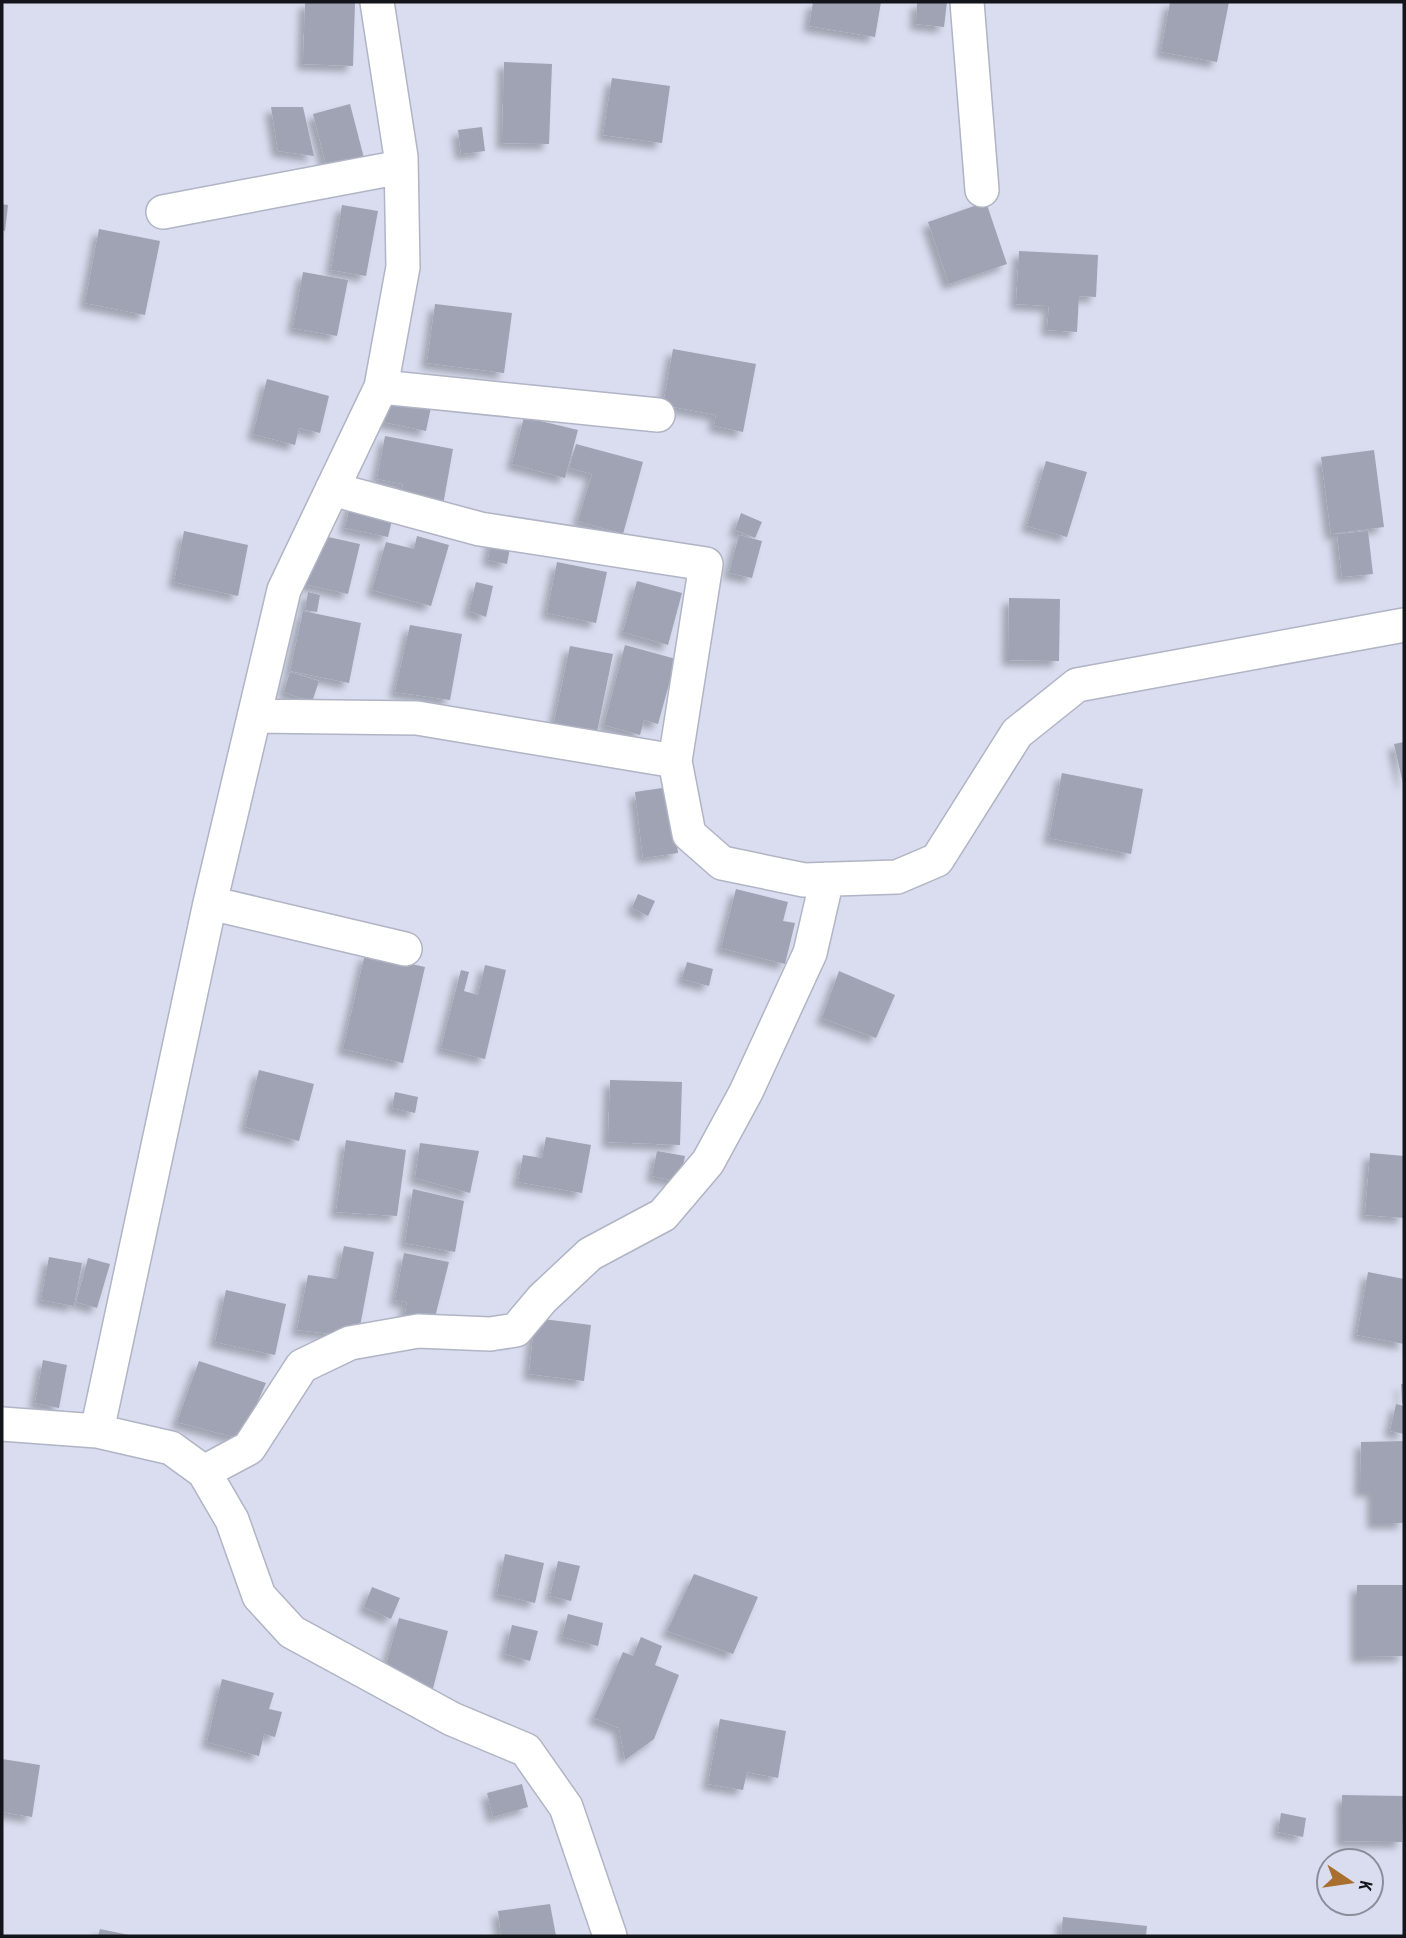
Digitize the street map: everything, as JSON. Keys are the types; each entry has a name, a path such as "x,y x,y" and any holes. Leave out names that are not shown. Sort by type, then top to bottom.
{"street":[{"path":"97,1431 210,903 284,590 381,387 403,267 401,167 377,2"},
{"path":"967,2 982,190"},
{"path":"163,212 401,167"},
{"path":"381,387 658,415"},
{"path":"332,489 480,528 706,564 675,761 689,834 722,863 804,880 897,877 937,860 1017,733 1077,685 1404,625"},
{"path":"254,716 417,718 675,761"},
{"path":"204,1472 249,1448 302,1366 351,1343 418,1331 489,1334 516,1330 542,1299 590,1254 663,1215 708,1162 746,1092 810,953 827,879"},
{"path":"210,903 405,949"},
{"path":"2,1424 97,1431 171,1448 204,1472 232,1520 259,1596 292,1632 452,1719 526,1750 566,1807 610,1936"}],"building":[{"path":"305,2 355,3 353,66 303,64"},
{"path":"813,2 881,2 875,37 809,26"},
{"path":"917,2 947,2 944,27 916,24"},
{"path":"1170,2 1229,2 1217,62 1161,52"},
{"path":"504,62 552,64 549,144 502,143"},
{"path":"612,78 670,86 662,143 603,135"},
{"path":"350,104 364,158 327,168 313,114"},
{"path":"271,107 303,107 314,156 278,151"},
{"path":"482,127 485,151 461,154 458,130"},
{"path":"986,202 1007,264 949,284 928,222"},
{"path":"2,204 8,205 5,231 2,230"},
{"path":"342,205 378,211 366,276 331,270"},
{"path":"99,229 160,241 145,315 85,303"},
{"path":"1019,251 1098,255 1096,297 1079,296 1077,332 1047,330 1049,306 1016,304"},
{"path":"303,272 348,280 337,336 293,328"},
{"path":"435,304 512,313 504,373 427,363"},
{"path":"673,349 756,364 743,432 714,426 716,415 663,405"},
{"path":"267,379 329,396 320,433 299,428 295,445 253,434"},
{"path":"388,399 431,407 426,431 383,422"},
{"path":"524,417 578,430 565,478 512,464"},
{"path":"385,436 453,449 443,505 401,498 403,484 377,479"},
{"path":"576,444 643,462 623,534 578,521 592,474 569,468"},
{"path":"1374,450 1384,527 1331,534 1321,457"},
{"path":"1046,461 1087,472 1067,537 1027,526"},
{"path":"351,501 394,511 388,537 345,528"},
{"path":"741,513 762,522 755,538 735,530"},
{"path":"184,531 248,545 238,596 174,582"},
{"path":"1368,531 1373,574 1342,577 1337,534"},
{"path":"493,532 512,536 507,564 488,560"},
{"path":"315,534 360,544 348,594 304,584"},
{"path":"739,535 762,541 752,578 729,573"},
{"path":"417,536 449,545 431,606 372,590 386,542 414,549"},
{"path":"557,562 607,572 596,623 547,613"},
{"path":"637,581 682,593 668,645 623,632"},
{"path":"476,582 493,586 486,617 469,611"},
{"path":"308,592 320,595 317,612 305,610"},
{"path":"1009,598 1060,599 1059,661 1008,660"},
{"path":"303,611 361,623 349,683 290,671"},
{"path":"410,625 462,634 450,700 395,692"},
{"path":"625,645 676,659 658,724 644,720 640,735 604,725"},
{"path":"570,646 613,654 597,732 554,723"},
{"path":"290,672 319,681 312,702 284,692"},
{"path":"1404,742 1404,784 1403,784 1394,744"},
{"path":"1062,773 1143,789 1131,854 1049,838"},
{"path":"669,787 678,853 643,858 635,792"},
{"path":"736,889 788,902 783,921 795,923 785,964 721,948"},
{"path":"638,894 655,901 648,916 632,908"},
{"path":"365,954 425,967 403,1063 343,1049"},
{"path":"687,962 713,969 709,986 682,979"},
{"path":"485,965 506,970 485,1059 441,1048 461,970 469,972 464,991 478,995"},
{"path":"839,971 895,995 876,1038 822,1018"},
{"path":"259,1070 314,1084 299,1141 245,1127"},
{"path":"610,1080 682,1082 680,1145 608,1142"},
{"path":"395,1092 418,1097 415,1113 392,1108"},
{"path":"546,1137 591,1145 582,1193 518,1182 523,1155 542,1158"},
{"path":"346,1140 406,1150 397,1216 336,1212"},
{"path":"420,1143 479,1151 470,1193 415,1178"},
{"path":"657,1151 685,1156 680,1182 652,1176"},
{"path":"1370,1153 1404,1156 1404,1218 1365,1215"},
{"path":"413,1189 464,1201 455,1252 405,1243"},
{"path":"344,1246 374,1252 358,1337 297,1330 308,1275 337,1279"},
{"path":"404,1253 449,1262 433,1325 404,1320 407,1302 395,1300"},
{"path":"49,1257 82,1263 74,1306 41,1300"},
{"path":"88,1258 110,1264 97,1308 76,1302"},
{"path":"1368,1272 1404,1279 1404,1344 1357,1335"},
{"path":"226,1290 286,1304 275,1355 215,1342"},
{"path":"535,1318 591,1325 584,1381 529,1374"},
{"path":"43,1360 67,1365 59,1408 35,1403"},
{"path":"199,1361 266,1383 241,1439 177,1422"},
{"path":"1401,1384 1404,1384 1404,1403 1402,1403"},
{"path":"1396,1404 1404,1406 1404,1434 1390,1431"},
{"path":"1404,1441 1404,1523 1373,1523 1373,1491 1360,1491 1361,1442"},
{"path":"505,1554 544,1563 535,1603 497,1594"},
{"path":"558,1561 580,1566 571,1601 550,1596"},
{"path":"694,1574 758,1597 733,1654 667,1631"},
{"path":"1357,1585 1404,1585 1404,1656 1357,1657"},
{"path":"372,1587 400,1598 391,1619 364,1607"},
{"path":"568,1614 603,1623 598,1646 562,1637"},
{"path":"399,1618 448,1631 432,1692 382,1679"},
{"path":"512,1625 538,1631 530,1661 505,1654"},
{"path":"641,1637 662,1646 655,1665 679,1675 654,1739 625,1760 619,1728 594,1718 623,1652 633,1656"},
{"path":"222,1679 274,1693 269,1709 282,1712 275,1737 264,1734 259,1756 207,1742"},
{"path":"720,1719 786,1731 778,1778 747,1772 743,1790 708,1784"},
{"path":"2,1759 40,1765 32,1817 2,1812"},
{"path":"522,1784 528,1807 493,1817 487,1793"},
{"path":"1342,1795 1403,1796 1402,1842 1342,1841"},
{"path":"1281,1813 1306,1818 1303,1837 1278,1832"},
{"path":"550,1904 556,1936 501,1936 498,1911"},
{"path":"1063,1917 1147,1926 1146,1936 1061,1936"},
{"path":"100,1929 129,1935 129,1936 98,1936"}]}
